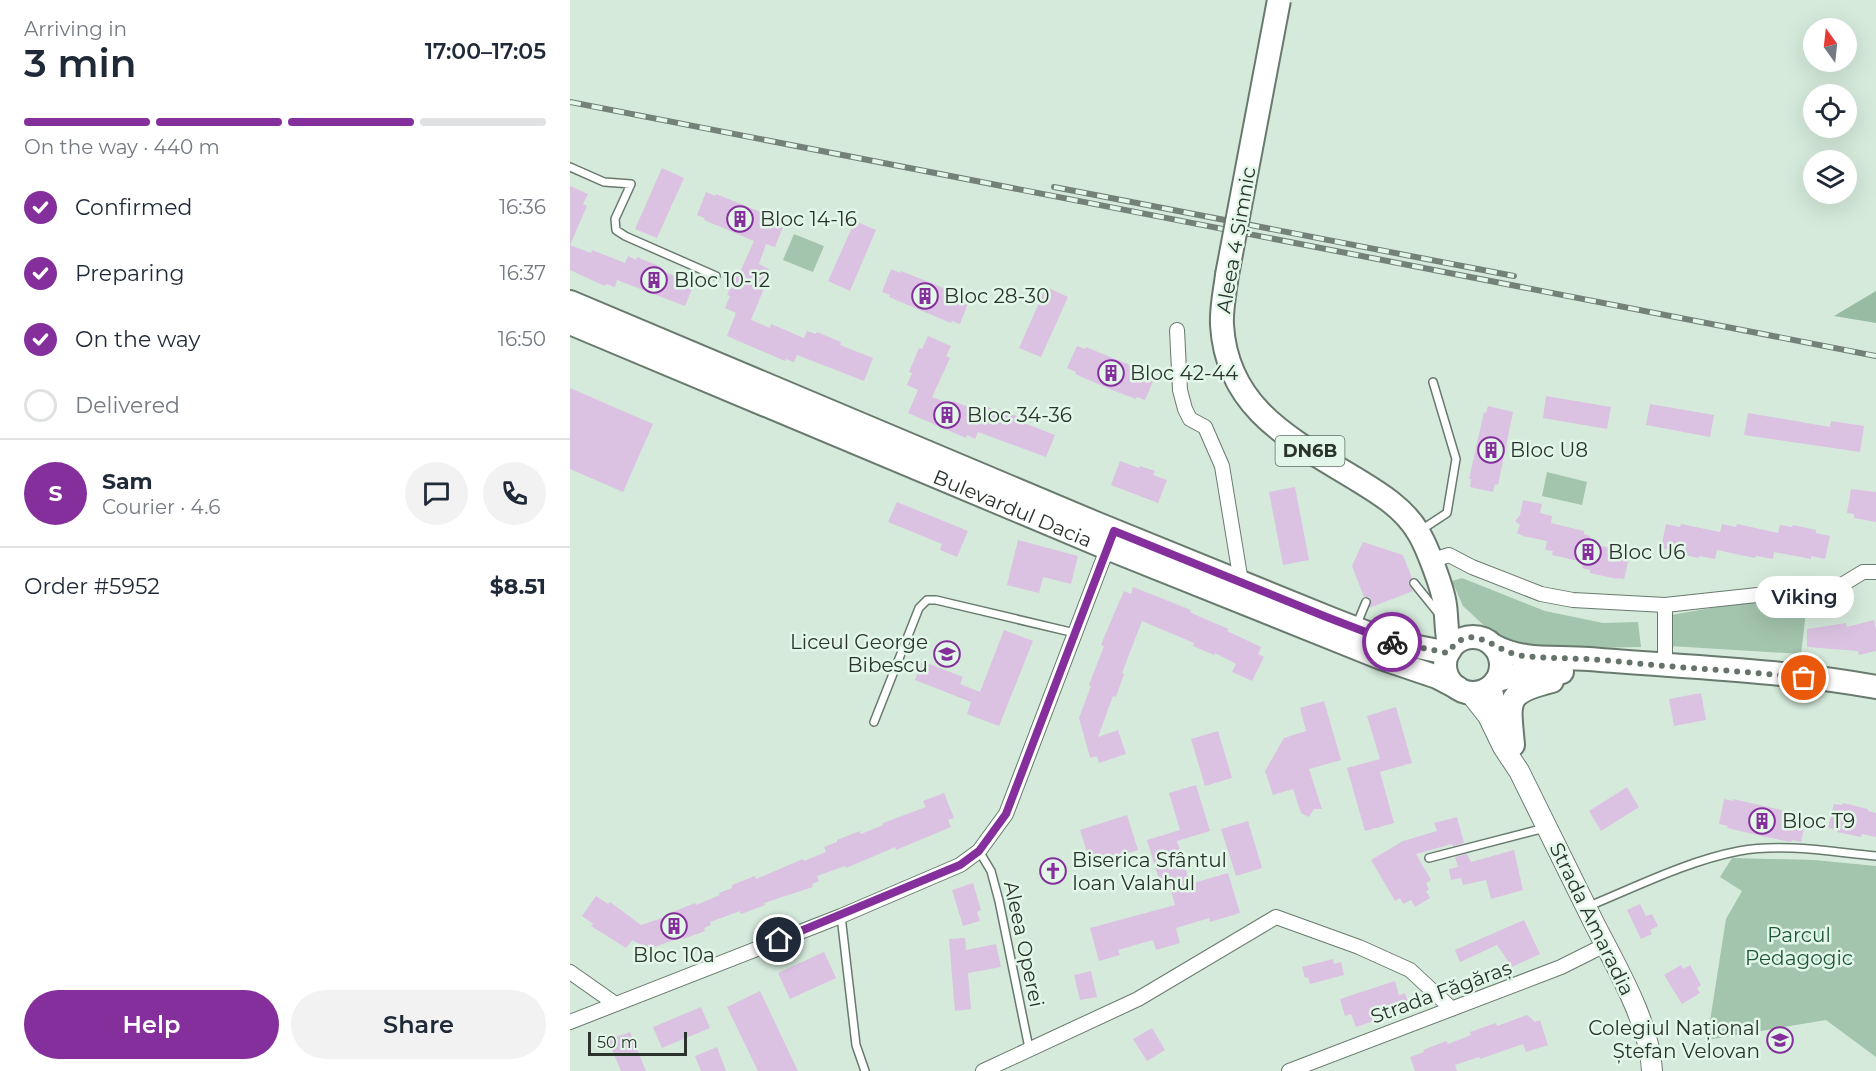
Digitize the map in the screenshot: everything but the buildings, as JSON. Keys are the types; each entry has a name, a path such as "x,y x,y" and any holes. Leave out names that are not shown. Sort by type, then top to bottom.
{"main road":[{"name":"Aleea 4 Șimnic","path":"1279,0 1227,275 1221,322 1225,354 1236,382 1252,405 1288,438 1378,492 1403,512 1419,532 1445,612 1449,652"},
{"name":"Bulevardul Dacia","path":"570,302 1370,653 1437,677 1464,691"},
{"name":"Bulevardul Dacia","path":"570,323 1110,539 1241,582 1388,641 1449,652"},
{"name":"Aleea 4 Șimnic","path":"1445,612 1490,643"},
{"path":"1665,666 1584,672 1524,673 1494,683 1485,691 1464,691 1448,676 1445,668 1449,652 1461,640 1469,637 1490,643 1509,654 1522,656 1760,672 1876,687"},
{"path":"1490,643 1499,654 1501,663 1494,683"},
{"path":"1514,745 1510,709 1514,696 1526,687 1584,672"},
{"name":"Strada Amaradia","path":"1494,683 1497,713 1514,745 1519,771"},
{"name":"Strada Amaradia","path":"1464,691 1488,716 1547,827 1644,1031 1650,1050 1652,1071"}],"street":[{"path":"1177,330 1180,390 1190,419 1205,427 1222,466 1241,582"},
{"path":"570,1022 841,916 960,865 979,851 1006,814 1110,539"},
{"path":"1430,561 1449,555 1472,567 1541,594 1573,600 1665,605 1840,586 1863,572 1876,572"},
{"path":"1665,605 1665,666"},
{"path":"983,1071 1138,999 1276,917 1359,947 1410,970 1452,1009"},
{"name":"Strada Făgăraș","path":"1289,1071 1562,968 1605,945"},
{"path":"570,972 614,1003"}],"lane":[{"path":"570,167 604,182 631,184 615,219 616,230 716,276"},
{"path":"1419,532 1447,513 1456,459 1433,382"},
{"path":"1414,583 1445,612"},
{"path":"874,722 919,608 927,600 936,600 1075,633"},
{"path":"1355,628 1366,602"},
{"path":"1429,858 1547,827"},
{"path":"1586,907 1677,870 1739,851 1769,848 1876,856"},
{"name":"Aleea Operei","path":"979,851 991,871 999,901 1029,1048"},
{"path":"841,916 856,1045 865,1071"}],"green space":[{"path":"794,234 824,246 813,272 783,260"},
{"path":"1876,291 1876,323 1834,316"},
{"path":"1547,472 1587,482 1582,505 1542,496"},
{"path":"1462,578 1545,611 1603,623 1638,622 1641,647 1519,649 1491,632 1463,606 1452,581"},
{"path":"1808,596 1801,654 1670,646 1671,615 1746,602"},
{"name":"Parcul Pedagogic","path":"1732,858 1814,860 1876,866 1876,1057 1826,1020 1707,1040 1726,919 1742,891 1720,877"}],"railway":[{"path":"570,102 1876,356"},
{"path":"1054,187 1514,276"}],"way so far":[{"path":"1392,642 1448,653 1461,640 1477,637 1485,639 1509,654 1522,656 1760,672 1804,678"}],"place":[{"name":"Bloc 14-16","path":"740,219"},
{"name":"Bloc 10-12","path":"654,280"},
{"name":"Bloc 28-30","path":"925,296"},
{"name":"Bloc 42-44","path":"1111,373"},
{"name":"Bloc 34-36","path":"947,415"},
{"name":"Bloc U8","path":"1491,450"},
{"name":"Bloc U6","path":"1588,552"},
{"name":"Liceul George Bibescu","path":"947,654"},
{"name":"Viking","path":"1804,678"},
{"name":"Bloc T9","path":"1762,821"},
{"name":"Biserica Sfântul Ioan Valahul","path":"1053,871"},
{"name":"Bloc 10a","path":"674,926"},
{"name":"Colegiul Național Ștefan Velovan","path":"1780,1040"}],"route":[{"path":"779,940 960,865 979,851 1006,814 1114,531 1392,642"}]}
